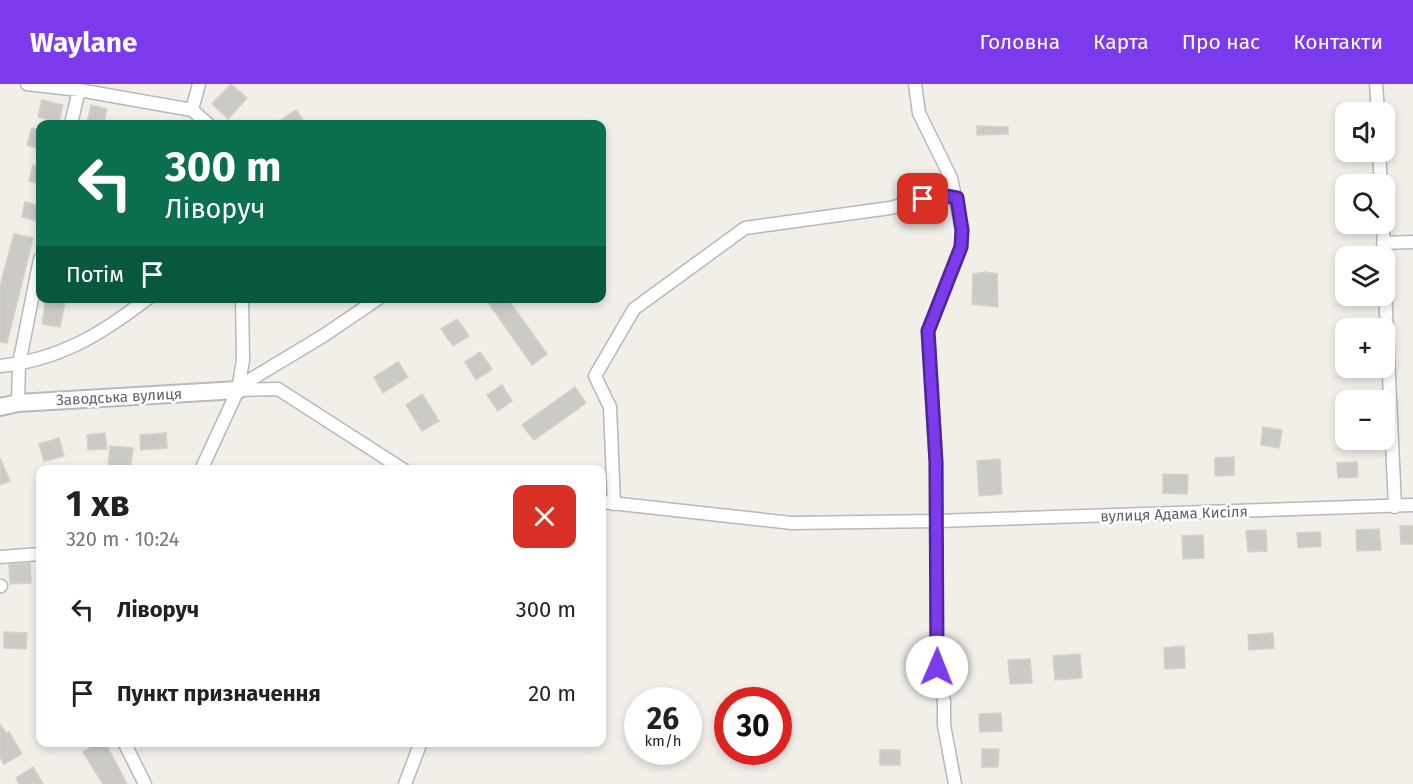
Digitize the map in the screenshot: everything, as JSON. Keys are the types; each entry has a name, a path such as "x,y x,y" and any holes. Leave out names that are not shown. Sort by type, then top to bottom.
{"street":[{"path":"27,84 79,90 192,110 203,120"},
{"path":"192,110 198,84"},
{"path":"915,84 919,114 951,178 962,230 961,247 928,331 936,462 937,667 955,784"},
{"path":"1376,84 1377,102"},
{"path":"72,120 79,90"},
{"path":"612,503 610,407 594,376 634,309 745,228 890,208 940,195 957,198"},
{"path":"1383,234 1383,246"},
{"path":"1383,243 1413,242"},
{"path":"18,404 19,364 36,279"},
{"path":"0,366 19,364 62,352 112,326 142,303"},
{"path":"203,465 238,390 243,360 242,303"},
{"path":"238,390 372,303"},
{"path":"1386,306 1395,507"},
{"name":"Заводська вулиця","path":"0,407 18,404 278,389 396,465"},
{"name":"вулиця Адама Кисіля","path":"612,503 792,523 936,521 1413,506"},
{"path":"0,557 36,554"},
{"path":"126,747 145,784"},
{"path":"405,784 420,747"}],"building":[{"path":"231,84 247,98 228,119 212,104"},
{"path":"42,100 63,105 59,120 38,117"},
{"path":"91,105 107,109 105,120 88,120"},
{"path":"296,110 303,120 281,120"},
{"path":"977,126 1008,127 1008,134 977,135"},
{"path":"32,128 36,129 36,148 27,145"},
{"path":"33,165 36,166 36,183 29,181"},
{"path":"25,202 36,205 36,221 22,217"},
{"path":"14,234 33,238 7,343 0,342 0,286"},
{"path":"986,272 997,274 998,307 972,304 973,274"},
{"path":"45,303 65,303 60,327 42,324"},
{"path":"489,303 511,303 547,354 532,365"},
{"path":"457,319 469,336 453,346 441,329"},
{"path":"480,352 492,369 476,380 465,362"},
{"path":"398,362 408,377 383,393 374,377"},
{"path":"502,385 512,401 498,411 487,395"},
{"path":"575,387 586,403 534,440 522,425"},
{"path":"422,394 439,421 422,431 406,405"},
{"path":"1263,427 1282,430 1279,448 1261,445"},
{"path":"105,433 107,449 88,450 87,435"},
{"path":"166,433 167,448 141,450 140,435"},
{"path":"59,438 64,456 44,461 39,444"},
{"path":"110,446 133,448 131,465 108,465"},
{"path":"1234,457 1234,475 1215,476 1215,458"},
{"path":"0,458 10,481 0,485"},
{"path":"1000,459 1002,494 979,496 977,461"},
{"path":"1357,462 1358,477 1338,478 1337,463"},
{"path":"1163,474 1188,475 1187,494 1163,493"},
{"path":"1400,526 1413,526 1413,544 1401,544"},
{"path":"1379,529 1381,550 1357,551 1356,530"},
{"path":"1266,530 1267,551 1248,552 1246,531"},
{"path":"1320,532 1321,546 1298,548 1297,533"},
{"path":"1203,535 1204,558 1183,559 1182,536"},
{"path":"30,563 31,583 10,584 9,565"},
{"path":"4,632 27,633 26,649 4,648"},
{"path":"1273,633 1274,648 1249,650 1248,635"},
{"path":"1184,646 1185,668 1165,669 1164,648"},
{"path":"1080,654 1082,678 1055,680 1053,656"},
{"path":"1030,659 1032,683 1010,684 1008,660"},
{"path":"1001,713 1002,731 980,732 979,714"},
{"path":"0,724 6,733 9,732 22,754 4,764 0,757"},
{"path":"91,747 108,747 127,784 103,784 83,752"},
{"path":"982,749 999,749 998,767 982,767"},
{"path":"880,750 900,750 900,765 880,765"},
{"path":"33,767 43,784 19,784 16,778"}],"route":[{"path":"923,199 940,195 957,198 962,230 961,247 928,331 936,462 937,667"}]}
